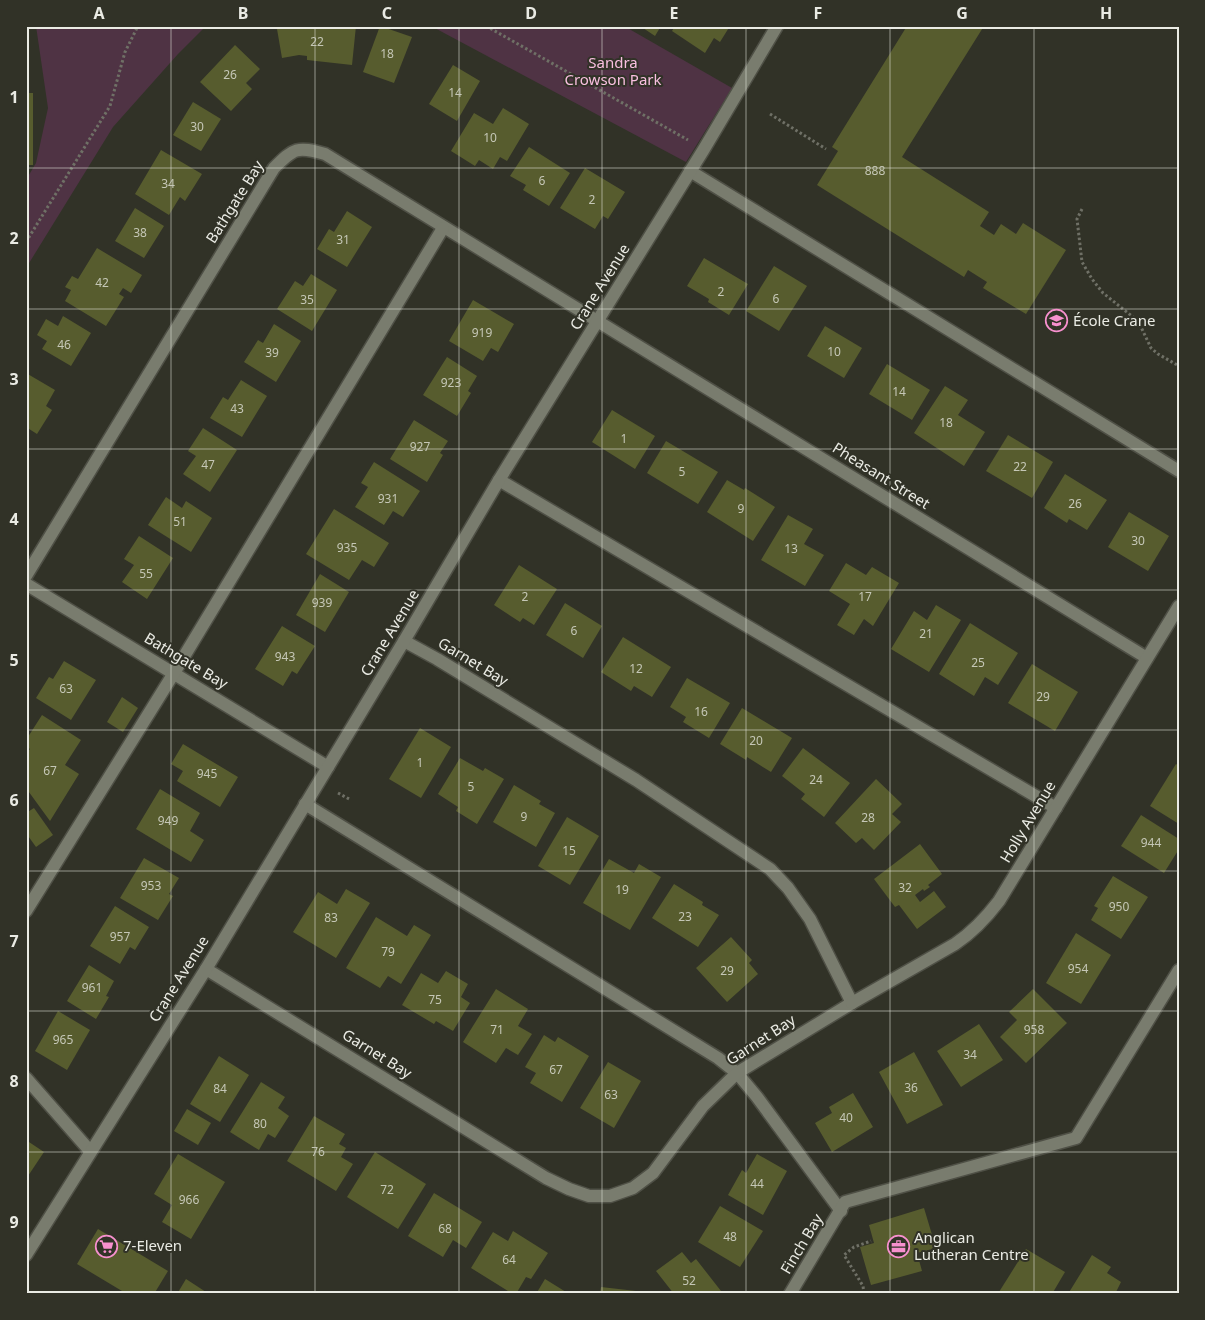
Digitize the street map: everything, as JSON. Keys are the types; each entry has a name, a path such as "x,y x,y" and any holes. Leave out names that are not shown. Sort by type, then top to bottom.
{"street":[{"name":"Crane Avenue","path":"26,1254 206,969 499,480 704,149 777,26"},
{"name":"Bathgate Bay","path":"26,576 274,168 291,152 306,149 325,154 443,228 598,321"},
{"path":"690,171 1179,471"},
{"path":"26,911 174,673 443,228"},
{"name":"Pheasant Street","path":"598,321 1147,658"},
{"path":"499,480 1056,808"},
{"name":"Bathgate Bay","path":"26,584 328,767"},
{"name":"Holly Avenue","path":"852,1003 955,944 971,934 985,920 999,901 1179,606"},
{"name":"Garnet Bay","path":"206,969 546,1178 589,1196 610,1196 633,1188 653,1173 703,1106 737,1073 852,1003 810,919 788,888 770,869 636,780 437,659 404,641"},
{"path":"305,804 718,1058 737,1073 757,1097 841,1211 845,1202 1076,1138 1179,970"},
{"path":"26,1078 90,1151"},
{"name":"Finch Bay","path":"790,1294 841,1211"}],"path":[{"path":"26,242 110,106 125,52 138,26"},
{"path":"486,26 704,149"},
{"path":"770,114 826,149"},
{"path":"1082,209 1077,219 1082,262 1092,279 1103,293 1133,317 1151,348 1179,366"},
{"path":"338,793 351,800"},
{"path":"864,1294 863,1286 844,1255 854,1247 872,1241"}],"green space":[{"path":"36,26 206,26 178,54 113,127 26,268 26,180 36,163 48,108"},
{"name":"Sandra Crowson Park","path":"431,26 624,26 732,88 686,162"}],"building":[{"path":"291,26 309,28 309,26 356,26 352,65 307,60 307,56 299,55 282,58 277,29"},
{"path":"380,26 412,37 394,83 363,72"},
{"path":"640,26 661,26 655,36"},
{"path":"675,26 730,26 720,42 714,38 705,53 672,31"},
{"path":"907,26 984,26 902,157 989,212 980,226 994,235 1001,224 1016,234 1023,223 1066,250 1026,314 983,288 987,282 968,270 964,277 817,185 838,151 832,147"},
{"path":"235,45 260,69 246,83 252,89 231,111 200,82"},
{"path":"453,65 480,81 457,121 429,104"},
{"path":"26,93 33,93 33,165 26,165"},
{"path":"193,102 221,119 201,151 173,135"},
{"path":"503,108 529,124 507,161 500,157 493,169 479,160 475,166 451,151 474,113 493,124"},
{"path":"529,147 570,173 549,206 523,190 526,185 510,176"},
{"path":"161,150 202,174 185,201 180,197 169,215 135,194"},
{"path":"585,168 625,192 608,219 603,216 595,229 560,208"},
{"path":"135,208 164,226 144,258 115,241"},
{"path":"347,211 372,227 347,267 317,249 329,229 334,232"},
{"path":"97,248 142,275 131,293 123,288 119,294 124,297 106,326 65,301 71,290 65,287 72,276 78,279"},
{"path":"704,258 748,284 729,315 708,302 709,299 687,286"},
{"path":"774,266 807,286 779,331 746,311"},
{"path":"311,274 337,290 312,331 277,309 295,281 303,286"},
{"path":"473,300 514,324 498,352 491,348 483,361 449,341"},
{"path":"63,316 91,333 71,366 42,349 47,341 37,335 46,319 58,326"},
{"path":"274,324 301,341 276,382 244,362 258,340 263,343"},
{"path":"825,326 862,348 844,378 807,356"},
{"path":"447,357 477,376 468,391 471,393 457,416 423,395"},
{"path":"887,364 930,390 912,420 869,394"},
{"path":"26,373 55,390 46,406 52,410 37,434 26,427"},
{"path":"241,380 267,396 242,437 210,418 223,397 228,400"},
{"path":"945,386 968,400 958,415 985,432 964,466 914,433"},
{"path":"612,410 655,436 635,469 592,442"},
{"path":"414,420 448,441 440,453 443,455 427,482 390,459"},
{"path":"203,428 237,450 210,492 183,474 196,456 188,451"},
{"path":"1008,435 1053,462 1032,498 986,471"},
{"path":"666,441 718,472 698,504 647,473"},
{"path":"374,462 420,491 403,517 393,511 384,525 355,507 368,487 361,483"},
{"path":"1065,474 1107,500 1087,530 1069,519 1067,523 1044,508"},
{"path":"727,480 744,490 745,488 775,507 753,541 707,512"},
{"path":"166,497 182,508 186,501 212,518 191,552 148,525"},
{"path":"334,509 389,543 374,567 362,560 349,580 306,554"},
{"path":"1129,512 1169,536 1148,571 1108,547"},
{"path":"788,515 813,529 804,544 824,555 805,586 761,560"},
{"path":"139,536 173,558 147,599 122,582 134,565 124,559"},
{"path":"846,563 866,575 872,567 899,583 873,626 864,619 854,635 837,625 850,604 829,591"},
{"path":"519,565 557,589 534,625 523,618 520,622 494,605"},
{"path":"320,574 349,592 325,632 296,615"},
{"path":"565,603 602,626 583,658 546,635"},
{"path":"936,605 961,620 929,672 891,649 914,611 927,620"},
{"path":"970,623 1018,653 998,685 985,677 974,696 939,674"},
{"path":"282,626 315,646 297,674 292,671 283,686 255,669"},
{"path":"623,637 671,667 652,697 634,686 631,691 601,672"},
{"path":"64,661 96,680 71,720 36,698 49,677 53,679"},
{"path":"1032,664 1078,692 1055,731 1008,703"},
{"path":"687,678 730,703 709,738 683,722 686,717 670,707"},
{"path":"122,697 138,708 123,732 107,722"},
{"path":"742,708 792,738 771,772 747,757 746,760 720,744"},
{"path":"42,715 81,740 65,765 79,774 50,821 26,788 26,768 29,763 26,761 26,754 30,749 26,746 26,740"},
{"path":"420,728 451,747 421,798 389,779"},
{"path":"183,744 238,777 220,807 177,781 183,771 171,764"},
{"path":"803,748 850,783 824,817 801,799 805,794 782,776"},
{"path":"460,758 483,771 485,768 504,779 477,824 456,811 458,807 438,794"},
{"path":"1176,764 1179,766 1179,824 1150,806"},
{"path":"876,779 902,804 892,814 901,822 874,850 862,838 856,843 835,823"},
{"path":"514,785 541,801 539,804 555,813 536,847 493,822"},
{"path":"160,789 200,813 190,831 204,840 191,862 136,829"},
{"path":"34,808 53,835 36,847 26,833 26,813"},
{"path":"1141,815 1179,839 1179,849 1164,873 1121,846"},
{"path":"567,817 599,836 570,885 538,866"},
{"path":"920,844 942,874 928,885 930,887 924,891 923,889 915,895 920,902 934,891 946,907 917,929 899,905 895,907 874,879"},
{"path":"144,858 179,878 169,894 173,896 158,920 120,898"},
{"path":"609,859 634,873 639,864 661,877 630,930 583,903"},
{"path":"1113,876 1148,897 1121,939 1091,920 1098,908 1094,906"},
{"path":"674,884 703,902 702,905 719,915 698,947 652,918"},
{"path":"346,889 370,903 336,958 293,932 318,892 337,904"},
{"path":"115,906 149,927 135,950 130,947 120,964 90,946"},
{"path":"376,917 407,936 414,925 431,935 401,984 388,976 380,988 346,968"},
{"path":"1076,933 1111,955 1081,1004 1046,983"},
{"path":"731,937 752,960 749,963 758,974 727,1002 696,968"},
{"path":"89,965 114,981 106,996 109,997 96,1019 67,1001"},
{"path":"446,971 468,984 461,997 470,1003 453,1031 436,1021 434,1024 402,1005 421,973 438,983"},
{"path":"496,989 528,1009 518,1026 532,1034 518,1055 506,1048 496,1063 463,1042"},
{"path":"1033,989 1067,1023 1026,1063 1000,1037 1017,1020 1009,1012"},
{"path":"58,1011 90,1030 67,1070 35,1051"},
{"path":"979,1024 1003,1060 961,1087 937,1051"},
{"path":"544,1035 555,1042 558,1037 589,1056 562,1102 530,1083 536,1073 525,1067"},
{"path":"914,1052 943,1105 907,1124 879,1072"},
{"path":"219,1056 249,1075 220,1122 190,1104"},
{"path":"608,1062 641,1081 614,1128 580,1108"},
{"path":"261,1082 285,1097 278,1108 289,1116 275,1138 268,1134 259,1150 230,1132"},
{"path":"853,1093 873,1127 832,1152 815,1123 832,1113 829,1107"},
{"path":"187,1109 211,1123 198,1145 174,1131"},
{"path":"314,1116 345,1134 339,1144 346,1148 341,1157 353,1164 336,1191 287,1161"},
{"path":"26,1140 44,1152 26,1179"},
{"path":"375,1152 426,1184 398,1229 347,1197"},
{"path":"178,1154 225,1182 191,1239 162,1222 172,1205 154,1194"},
{"path":"757,1154 787,1171 763,1215 728,1195 742,1170 746,1173"},
{"path":"434,1193 482,1222 466,1248 453,1240 443,1257 408,1236"},
{"path":"720,1206 763,1231 740,1267 698,1242"},
{"name":"Anglican Lutheran Centre","path":"924,1208 936,1248 917,1253 922,1271 871,1285 860,1247 874,1243 869,1225"},
{"name":"7-Eleven","path":"98,1229 168,1271 154,1294 127,1294 77,1264"},
{"path":"513,1231 548,1253 531,1279 526,1277 516,1294 513,1294 471,1268 493,1232 508,1241"},
{"path":"1026,1249 1065,1272 1052,1294 999,1292"},
{"path":"682,1252 691,1263 696,1259 721,1291 718,1294 674,1294 656,1271"},
{"path":"1092,1255 1111,1267 1107,1273 1121,1282 1115,1294 1068,1294"},
{"path":"186,1279 209,1294 177,1294"},
{"path":"545,1279 566,1292 565,1294 536,1294"},
{"path":"601,1287 636,1291 635,1294 600,1294"}],"place":[{"name":"École Crane","path":"1057,321"},
{"name":"7-Eleven","path":"107,1246"},
{"name":"Anglican Lutheran Centre","path":"898,1247"}]}
